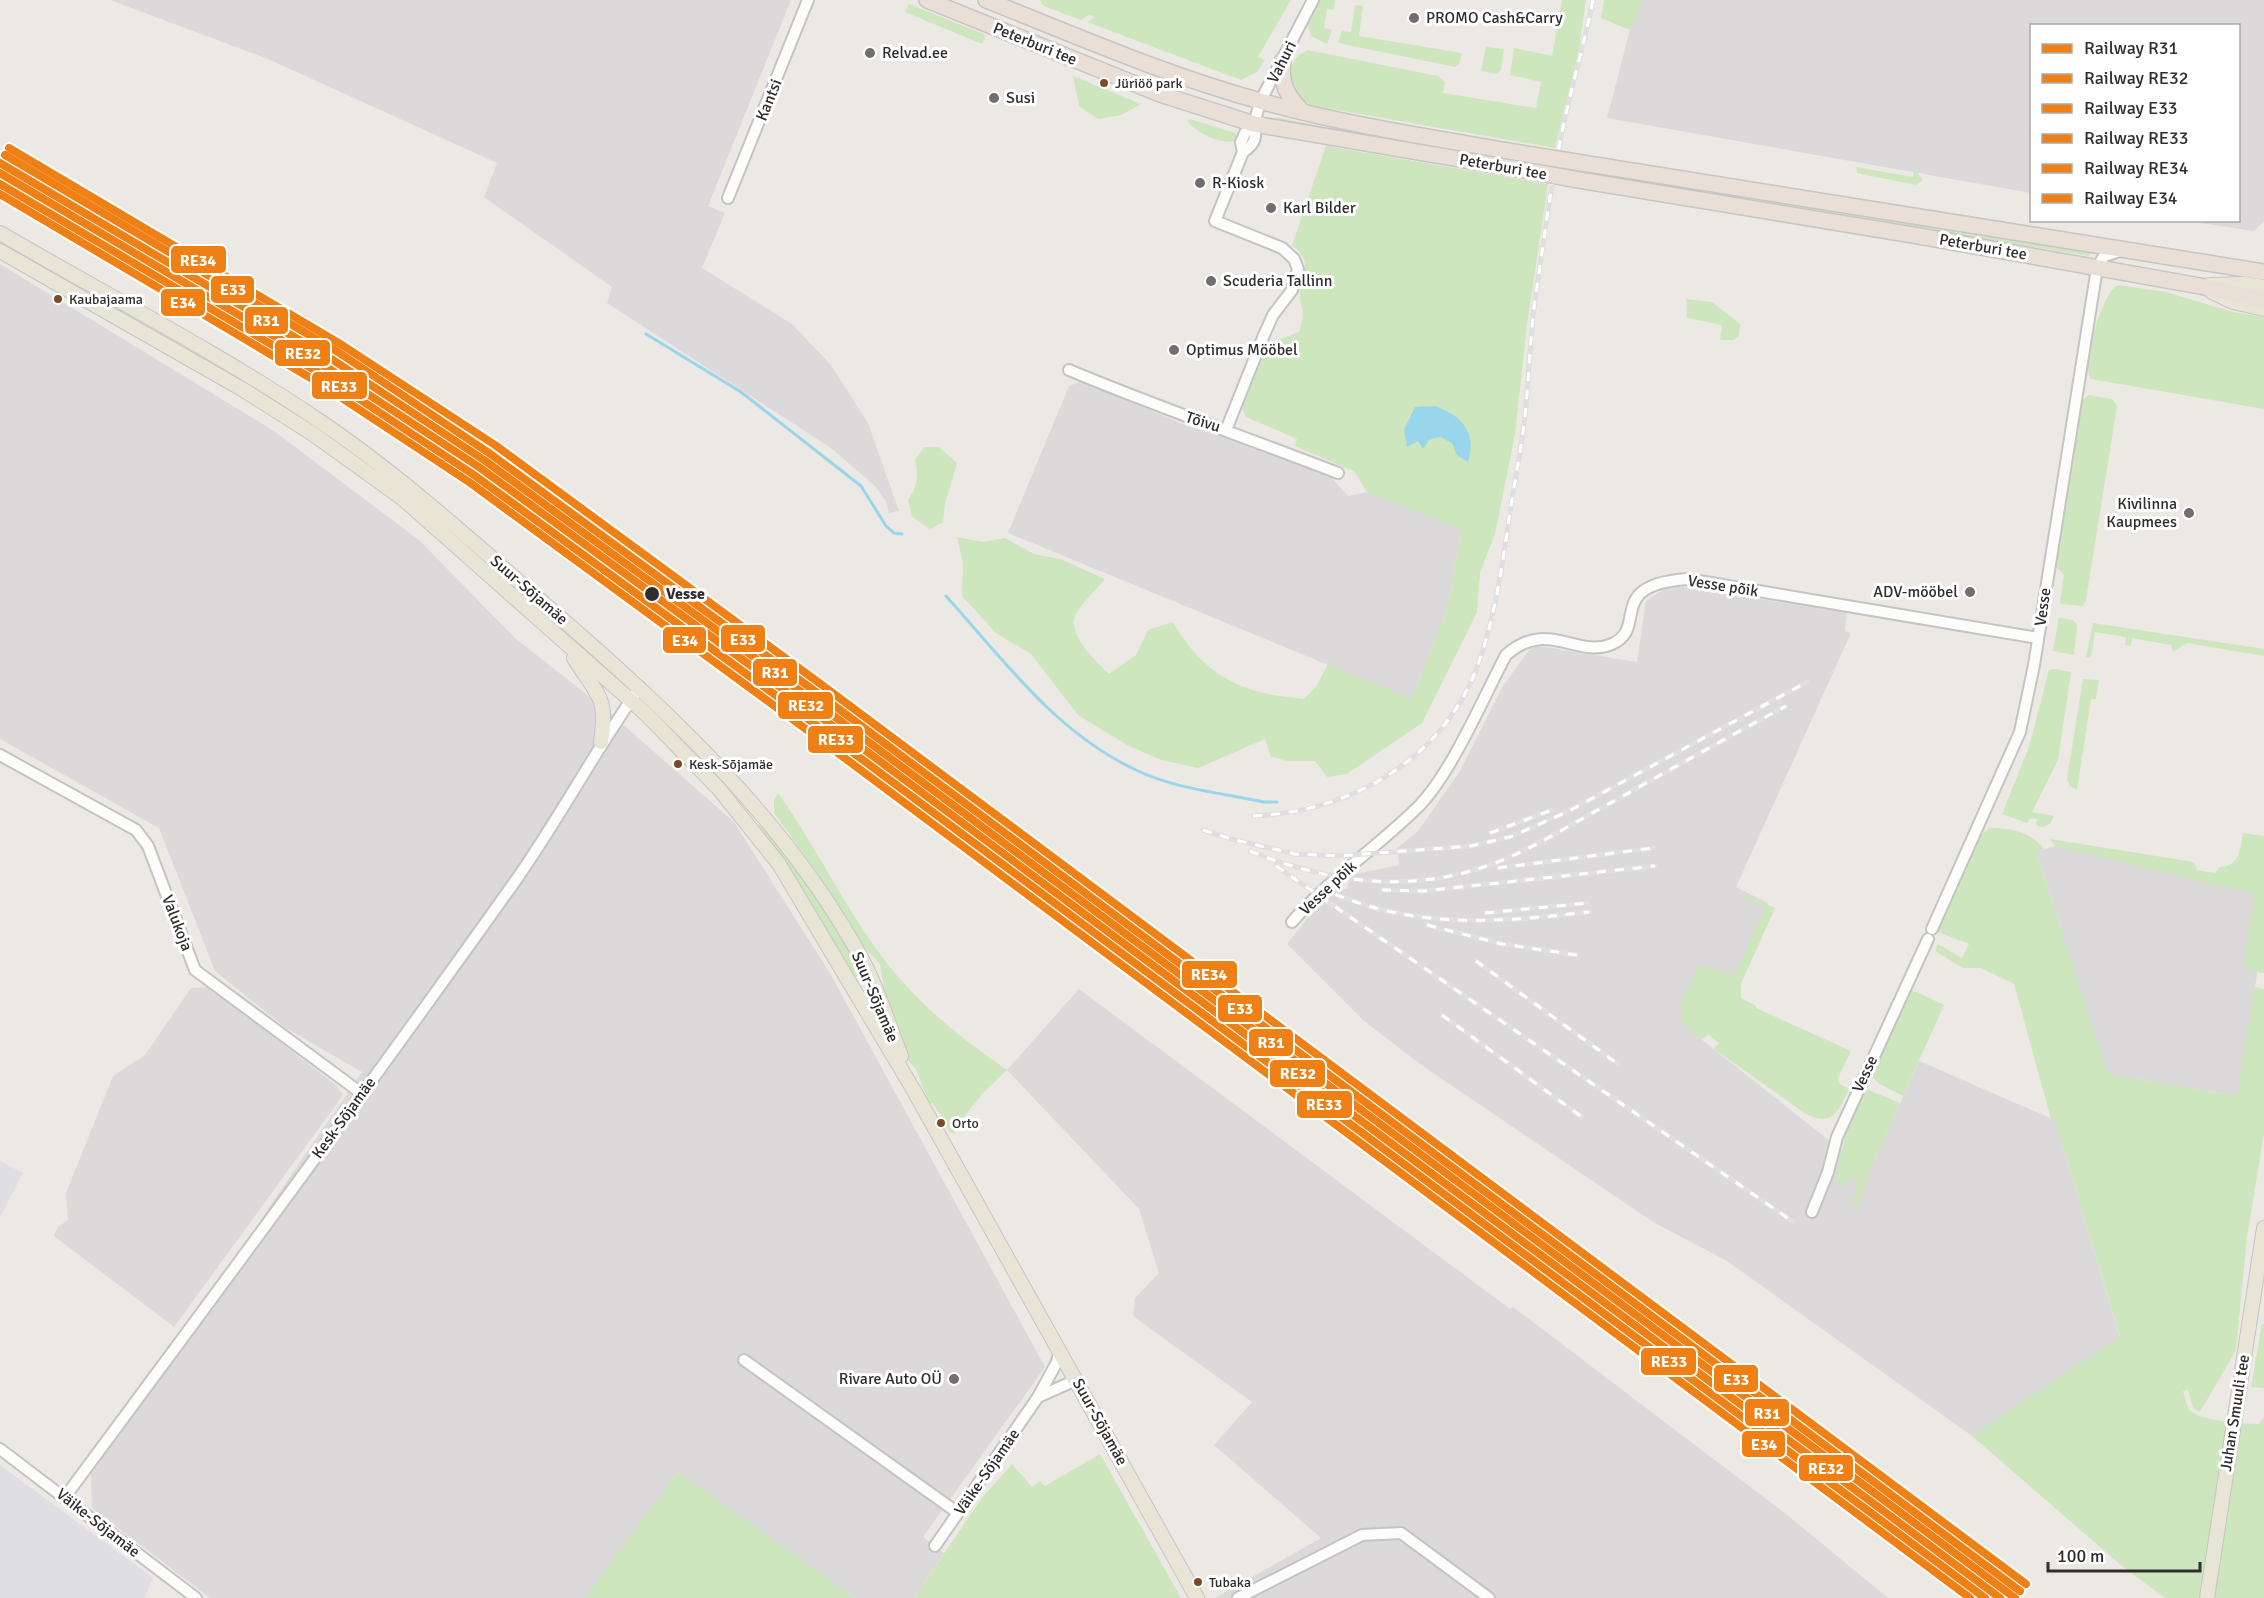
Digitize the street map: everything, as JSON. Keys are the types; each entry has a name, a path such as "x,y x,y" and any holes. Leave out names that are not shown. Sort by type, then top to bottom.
{"highway":[{"name":"Peterburi tee","path":"927,0 1160,94 1254,124 2097,268 2264,300"},
{"name":"Peterburi tee","path":"986,0 1168,72 1260,102 1303,112 1532,155 2264,272"},
{"path":"1283,60 1281,75 1286,94 1303,112"}],"main road":[{"name":"Suur-Sõjamäe","path":"4,235 246,374 319,420 410,487 640,687 697,741 810,874 865,965 914,1089"},
{"name":"Suur-Sõjamäe","path":"0,252 242,389 314,434 402,498 630,701 711,780 779,864 914,1089 1197,1598"},
{"path":"2200,286 2244,284 2264,288"},
{"path":"2200,286 2233,302 2264,309"},
{"path":"565,643 599,692 604,704 601,742"},
{"path":"854,991 871,981"},
{"name":"Juhan Smuuli tee","path":"2207,1598 2264,1228"}],"street":[{"name":"Kantsi","path":"728,198 808,0"},
{"name":"Vahuri","path":"1226,430 1273,315 1292,290 1298,269 1294,259 1282,248 1215,220 1243,152 1240,142 1254,124 1260,102 1313,0"},
{"path":"0,252 4,235"},
{"path":"2097,268 2104,256 2120,250"},
{"name":"Vesse","path":"1812,1212 1828,1172 1837,1137 2020,732 2038,638 2097,268"},
{"name":"Tõivu","path":"1069,370 1157,407 1226,430 1338,473"},
{"name":"Vesse põik","path":"1292,922 1317,893 1421,804 1443,775 1506,655 1520,643 1537,639 1601,647 1615,643 1628,630 1633,600 1645,588 1664,580 1687,579 2038,638"},
{"name":"Kesk-Sõjamäe","path":"65,1497 518,877 601,742 640,687"},
{"name":"Valukoja","path":"0,754 136,830 148,846 195,970 362,1093"},
{"name":"Väike-Sõjamäe","path":"935,1546 1038,1397 1053,1373 1060,1350"},
{"path":"744,1360 958,1513"},
{"path":"1038,1397 1076,1380"},
{"name":"Väike-Sõjamäe","path":"0,1449 196,1598"},
{"path":"1238,1598 1362,1534 1401,1533 1489,1598"}],"shaded area":[{"path":"110,0 791,0 708,206 725,213 702,268 792,324 831,365 868,423 899,511 889,513 886,501 875,486 831,448 607,303 612,287 484,197 497,163 268,59"},
{"path":"1644,0 2264,0 2264,221 2254,231 2194,222 2240,222 2240,24 2030,24 2030,193 1607,118 1630,30"},
{"path":"0,264 274,431 419,540 516,639 603,707 734,822 831,975 1045,1367 923,1537 944,1553 914,1598 856,1598 678,1472 585,1598 210,1598 92,1508 91,1473 170,1362 272,1203 362,1072 286,1028 215,971 159,828 0,739"},
{"path":"1082,381 1192,428 1214,430 1329,475 1348,496 1367,492 1462,530 1446,614 1411,699 1008,533 1069,386"},
{"path":"1671,585 1847,613 1845,631 1851,633 1736,887 1768,903 1734,979 1682,1024 1869,1172 1919,1061 2055,1120 2120,1338 1972,1436 1727,1261 1653,1222 1420,1064 1364,1021 1287,944 1320,902 1324,903 1336,888 1347,889 1351,875 1399,865 1397,848 1418,831 1460,771 1503,686 1533,645 1637,662 1646,601"},
{"path":"2058,845 2264,895 2264,932 2237,1096 2108,1074 2036,852"},
{"path":"209,987 337,1086 343,1095 174,1327 54,1236 58,1227 68,1220 66,1193 113,1076 145,1055 191,988"},
{"path":"1079,989 1510,1309 1513,1307 1786,1514 1888,1598 1215,1598 1321,1538 1214,1445 1252,1402 1133,1316 1135,1298 1159,1273 1139,1209 1007,1070"},
{"path":"0,1161 23,1173 0,1217"},
{"path":"0,1465 153,1578 144,1598 0,1598"}],"green space":[{"name":"Jüriöö park","path":"1040,0 1291,0 1258,57 1265,60 1257,72 1241,80 1087,22 1095,17 1089,15 1081,20 1044,6"},
{"path":"1320,0 1336,0 1333,10 1327,9 1324,28 1332,30 1327,44 1311,36 1308,26"},
{"path":"1562,0 1586,0 1579,50 1555,148 1314,106 1301,98 1292,87 1290,73 1292,66 1296,58 1307,50 1438,76 1445,82 1443,93 1536,108 1541,82 1510,75 1514,48 1552,56"},
{"path":"1604,0 1644,0 1630,30 1601,18"},
{"path":"909,4 986,35 982,44 905,12"},
{"path":"1355,5 1363,6 1359,36 1462,53 1459,65 1455,67 1338,43 1342,31 1351,32"},
{"path":"1486,47 1504,49 1501,69 1497,74 1481,71"},
{"path":"1073,76 1141,104 1121,115 1098,119 1079,106"},
{"path":"1275,118 1322,127 1531,161 1531,164 1324,130"},
{"path":"1187,120 1235,133 1238,139 1226,142 1203,134 1190,125"},
{"path":"1326,146 1548,184 1527,325 1515,434 1495,534 1480,572 1477,612 1422,723 1347,774 1327,777 1315,761 1288,761 1271,757 1265,739 1198,768 1161,760 1127,745 1078,715 1031,654 996,633 962,596 963,563 957,537 983,542 1005,538 1034,554 1060,559 1105,579 1080,608 1075,616 1074,624 1085,648 1109,674 1136,655 1148,630 1173,622 1185,641 1212,669 1243,687 1304,699 1316,687 1328,664 1411,699 1446,614 1462,530 1367,492 1355,472 1295,446 1297,439 1246,417 1242,407 1268,344 1299,332 1303,319 1300,294 1305,263 1303,257 1292,245"},
{"path":"1856,167 1913,177 1914,169 1923,180 1916,185 1857,173"},
{"path":"1575,168 2091,252 2089,256 1574,171"},
{"path":"2118,285 2166,292 2233,312 2264,317 2264,409 2091,379 2089,360 2095,330 2106,301"},
{"path":"1686,299 1712,302 1740,324 1739,335 1734,340 1720,340 1722,325 1687,318"},
{"path":"2088,395 2112,399 2117,406 2086,600 2083,606 2060,604 2064,575 2056,566 2080,403"},
{"path":"924,447 939,447 957,463 945,504 943,522 930,529 912,517 908,500 916,481 915,460"},
{"path":"2059,618 2073,620 2077,625 2074,655 2053,651"},
{"path":"2093,623 2264,649 2264,656 2187,643 2173,652 2171,645 2132,638 2131,646 2125,645 2126,637 2095,632 2091,657 2088,658 2086,657"},
{"path":"2049,670 2071,672 2058,760 2032,812 2054,816 2050,824 2042,827 2036,825 2037,819 2030,818 2027,823 2002,814 2029,747"},
{"path":"2083,679 2099,680 2096,699 2091,699 2077,790 2070,786 2067,779"},
{"path":"778,793 873,945 891,969 933,1013 1007,1070 983,1093 955,1128 955,1134 949,1132 944,1119 932,1103 929,1104 916,1069 906,1059 885,996 880,964 862,945 825,884 774,813 774,800"},
{"path":"760,824 816,894 859,968 857,976 853,976 847,969 791,870 757,827"},
{"path":"1990,828 2020,832 2039,843 2044,849 2036,852 2108,1074 2237,1096 2254,987 2264,989 2264,1133 2247,1237 2236,1350 2200,1412 2193,1408 2188,1390 2183,1391 2189,1409 2201,1416 2221,1421 2259,1424 2264,1416 2264,1598 2165,1598 2123,1567 1972,1436 2120,1337 2055,1120 2051,1119 2014,984 1981,968 1963,968 1935,951 1938,944 1962,958 1969,944 1935,931 1980,836"},
{"path":"2243,833 2264,836 2264,973 2248,970 2244,963 2254,894 2055,846 2050,839 2194,862 2197,870 2215,873 2220,867 2232,864 2238,856"},
{"path":"1745,895 1775,908 1741,984 1741,998 1756,1008 1851,1051 1838,1078 1840,1084 1849,1089 1838,1110 1829,1118 1815,1118 1806,1114 1714,1049 1719,1043 1708,1034 1702,1040 1682,1024 1680,1003 1699,964 1734,976 1765,908 1743,898"},
{"path":"1909,991 1917,992 1944,1005 1903,1096 1878,1083 1871,1075"},
{"path":"1866,1089 1900,1103 1869,1172 1857,1208 1853,1205 1857,1180 1849,1176 1845,1186 1839,1185 1835,1177 1850,1118 1860,1096"},
{"path":"2262,1324 2264,1324 2264,1388 2251,1387"},
{"path":"1100,1454 1181,1598 914,1598 981,1499 1012,1464 1032,1487 1040,1481 1045,1486"},
{"path":"678,1472 856,1598 585,1598"}],"water":[{"path":"1434,406 1452,414 1464,426 1471,442 1468,462 1457,455 1452,443 1440,437 1429,440 1423,449 1418,441 1407,447 1404,430 1415,407"}],"waterway":[{"path":"646,334 741,392 861,486 886,526 894,533 902,534"},
{"path":"946,596 1056,716 1107,755 1167,782 1264,802 1277,802"}],"railway":[{"path":"1253,816 1289,812 1324,804 1357,792 1388,775 1416,754 1441,729 1461,700 1477,667 1488,633 1503,562 1525,416 1535,300 1553,177 1593,0"},
{"path":"1203,830 1295,854 1338,856 1471,846 1510,837 1567,812 1807,682"},
{"path":"1250,851 1315,872 1380,881 1412,881 1445,877 1477,869 1537,844 1786,706"},
{"path":"1490,833 1552,810"},
{"path":"1498,868 1653,848"},
{"path":"1276,866 1792,1221"},
{"path":"1382,890 1424,891 1655,866"},
{"path":"1319,887 1386,911 1419,917 1485,920 1589,912"},
{"path":"1485,913 1588,903"},
{"path":"1427,925 1502,944 1577,955"},
{"path":"1476,961 1618,1064"},
{"path":"1442,1015 1582,1117"}],"rail line":[{"name":"RE34","path":"9,148 342,345 495,445 822,685 2026,1584"},
{"name":"E33","path":"5,155 338,352 489,453 816,692 2020,1591"},
{"name":"R31","path":"0,163 333,360 484,460 811,699 2015,1598"},
{"name":"RE32","path":"0,173 328,368 479,467 806,706 2000,1598"},
{"name":"RE33","path":"0,184 323,375 474,475 800,713 1985,1598"},
{"name":"E34","path":"0,194 319,383 469,482 795,721 1970,1598"}],"place":[{"name":"PROMO Cash&Carry","path":"1414,18"},
{"name":"Relvad.ee","path":"870,53"},
{"name":"Jüriöö park","path":"1104,83"},
{"name":"Susi","path":"994,98"},
{"name":"R-Kiosk","path":"1200,183"},
{"name":"Karl Bilder","path":"1271,208"},
{"name":"Scuderia Tallinn","path":"1211,281"},
{"name":"Kaubajaama","path":"58,299"},
{"name":"Optimus Mööbel","path":"1174,350"},
{"name":"Kivilinna Kaupmees","path":"2189,513"},
{"name":"ADV-mööbel","path":"1970,592"},
{"name":"Vesse","path":"652,594"},
{"name":"Kesk-Sõjamäe","path":"678,764"},
{"name":"Orto","path":"941,1123"},
{"name":"Rivare Auto OÜ","path":"954,1379"},
{"name":"Tubaka","path":"1198,1582"}]}
